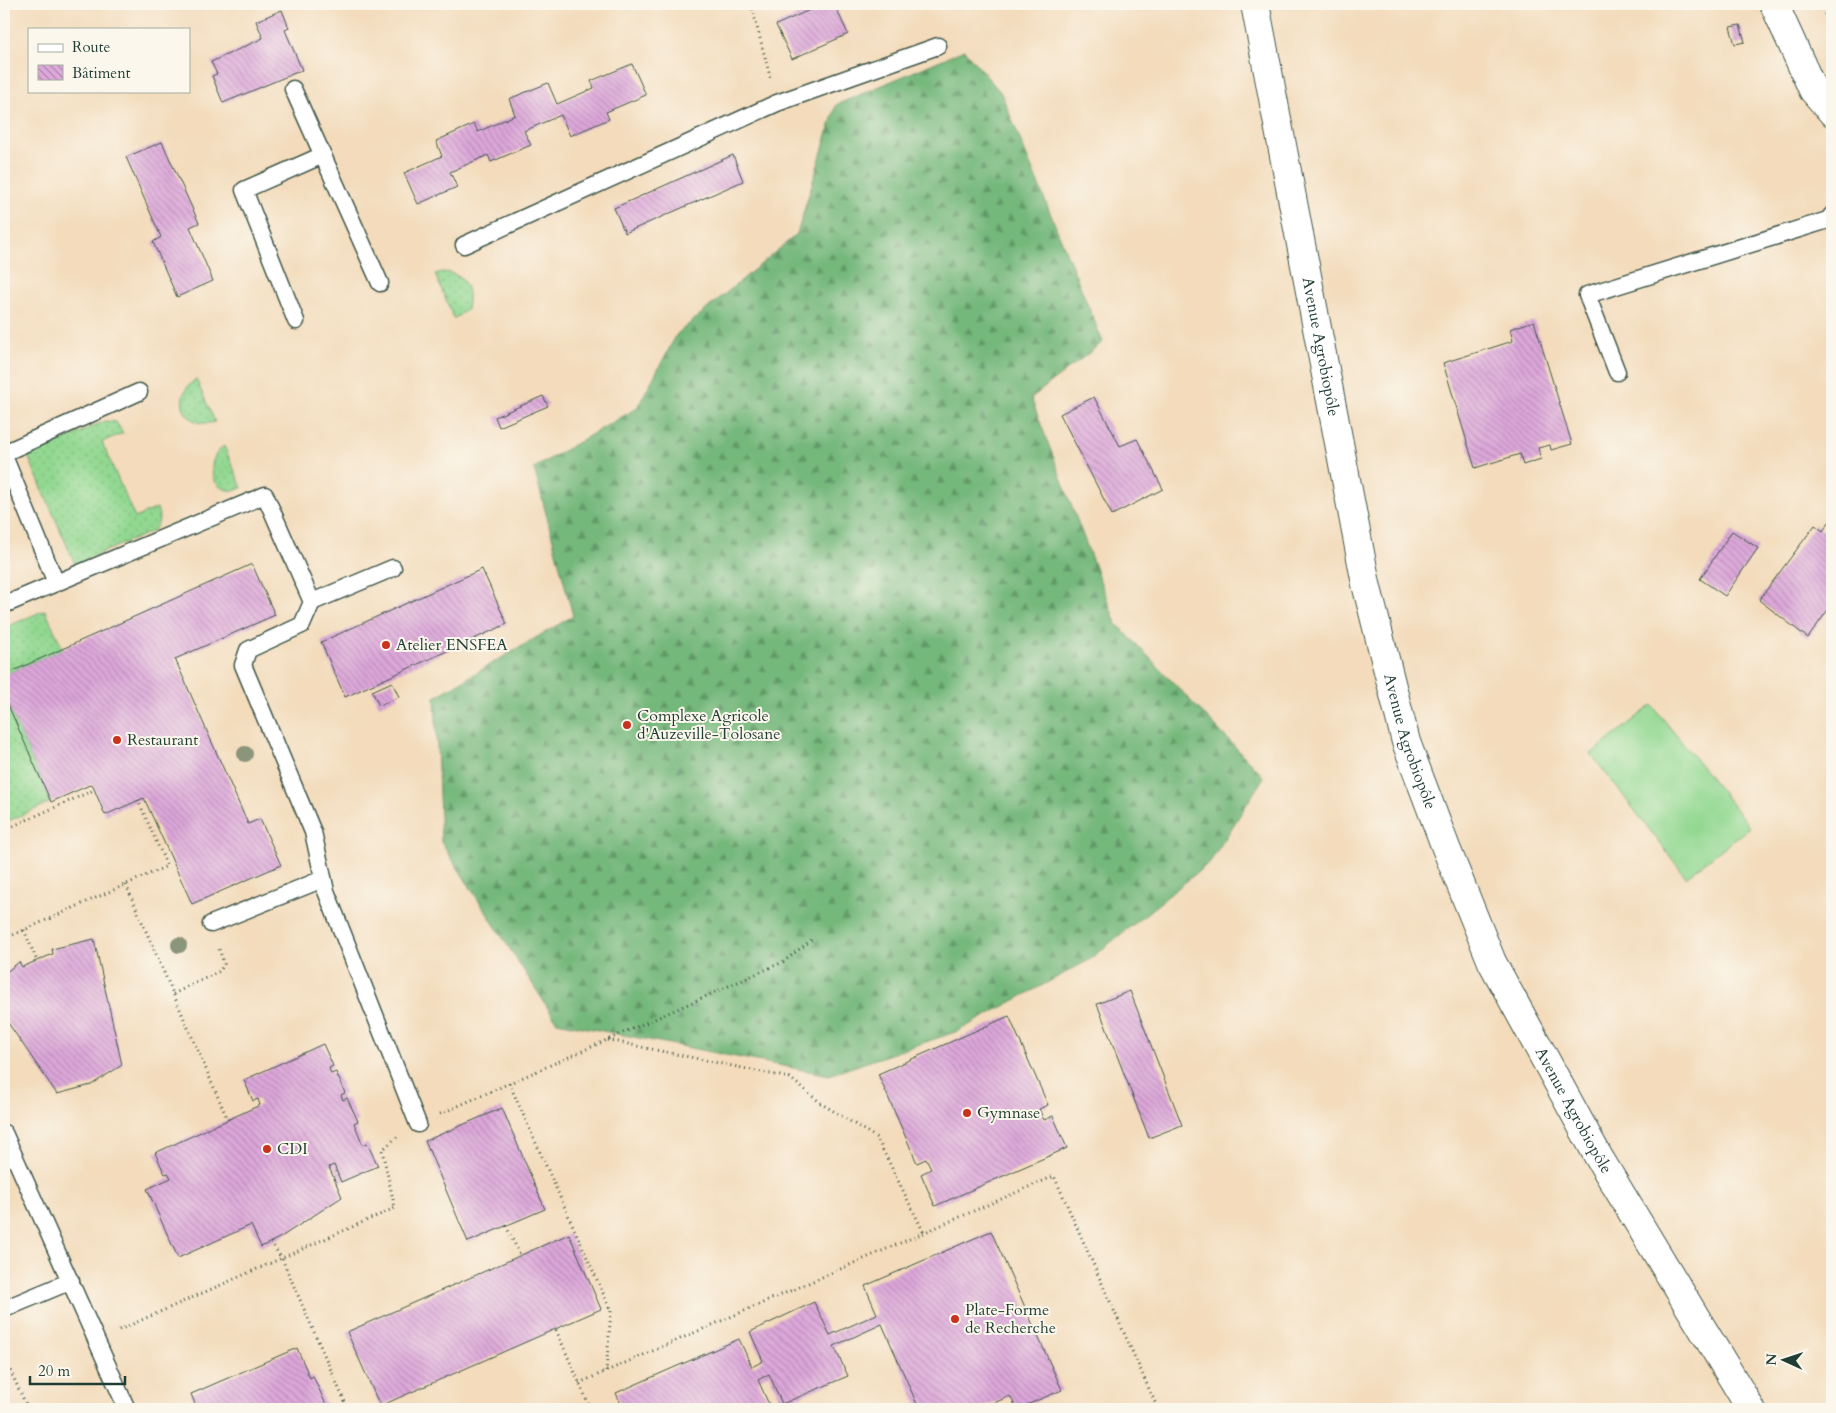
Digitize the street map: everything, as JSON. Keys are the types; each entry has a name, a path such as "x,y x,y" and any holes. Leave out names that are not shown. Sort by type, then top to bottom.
{"street":[{"name":"Avenue Agrobiopôle","path":"1255,4 1366,584 1406,742 1492,962 1598,1156 1751,1409"},
{"path":"1774,4 1813,90 1832,112"}],"lane":[{"path":"464,245 777,103 938,46"},
{"path":"293,88 380,283"},
{"path":"296,321 244,190 323,155"},
{"path":"1617,372 1587,295 1828,220 1832,215"},
{"path":"56,582 4,455 139,392"},
{"path":"4,605 265,494 312,602"},
{"path":"393,568 312,602 302,625 248,650 242,665 313,832 323,879 376,1020 418,1124"},
{"path":"211,924 323,879"},
{"path":"4,1133 127,1409"},
{"path":"4,1309 70,1281"}],"path":[{"path":"751,4 777,103"},
{"path":"1823,4 1832,32"},
{"path":"4,830 94,790"},
{"path":"4,939 167,866 138,800"},
{"path":"126,885 228,1120"},
{"path":"173,994 220,971 224,964 211,924"},
{"path":"24,930 37,960"},
{"path":"96,1340 396,1208 382,1150 403,1132 783,962 814,938"},
{"path":"608,1040 790,1078 822,1104 877,1138 924,1233"},
{"path":"509,1084 611,1310 606,1372"},
{"path":"579,1383 1054,1176 1158,1409"},
{"path":"506,1226 520,1255"},
{"path":"271,1242 282,1259 348,1409"},
{"path":"556,1330 591,1409"},
{"path":"4,1357 28,1409"}],"green space":[{"path":"964,50 1001,93 1103,342 1031,398 1116,623 1264,777 1210,862 1089,960 958,1031 829,1075 557,1022 441,842 435,697 573,616 534,468 637,408 677,334 797,234 836,105"},
{"path":"442,272 456,275 465,283 467,288 467,309 454,319 435,274"},
{"path":"196,379 215,422 205,423 196,421 184,411 182,403 184,395 188,387"},
{"path":"105,421 116,422 123,433 102,442 135,518 157,508 159,520 153,531 75,564 28,456"},
{"path":"224,446 242,488 224,489 217,484 214,478 213,461 217,453"},
{"path":"45,610 63,649 4,675 4,628"},
{"path":"4,696 51,802 4,823"},
{"path":"1652,705 1750,827 1686,877 1591,754"}],"building":[{"path":"823,4 850,4 837,10 848,34 792,59 776,25"},
{"path":"282,10 289,28 285,30 302,70 223,103 212,76 217,74 211,62 263,38 256,21"},
{"path":"1740,25 1745,42 1735,44 1730,27"},
{"path":"632,64 646,95 606,112 609,119 570,136 561,115 524,131 531,145 491,162 488,155 450,172 457,187 418,204 404,173 442,156 436,141 474,124 478,132 515,115 509,99 548,83 557,104 594,88 591,81"},
{"path":"162,142 199,223 190,227 213,281 177,297 153,242 161,237 126,157"},
{"path":"733,155 743,181 625,233 614,208"},
{"path":"1534,321 1572,444 1551,450 1550,445 1538,448 1541,459 1523,465 1520,454 1475,468 1443,363 1513,341 1510,329"},
{"path":"543,396 548,406 499,427 495,417"},
{"path":"1094,397 1120,446 1137,439 1163,489 1112,515 1060,414"},
{"path":"1832,518 1832,604 1808,638 1759,600 1815,525 1823,531"},
{"path":"1732,531 1758,548 1725,596 1700,579"},
{"name":"Restaurant","path":"252,564 275,615 175,659 248,824 260,819 281,865 192,904 144,798 105,815 92,784 51,802 4,696 4,675"},
{"name":"Atelier ENSFEA","path":"482,569 507,624 345,697 321,642"},
{"path":"392,682 399,697 379,706 372,691"},
{"path":"94,939 122,1065 91,1085 57,1094 4,1017 4,974 19,962 22,967 53,954 52,949"},
{"path":"1130,991 1182,1125 1149,1138 1097,1004"},
{"name":"Gymnase","path":"1009,1016 1048,1105 1039,1109 1044,1120 1053,1116 1067,1148 935,1206 921,1174 931,1169 926,1159 917,1163 878,1074"},
{"name":"CDI","path":"323,1044 333,1066 329,1068 331,1074 336,1072 345,1093 341,1095 343,1100 347,1098 358,1121 354,1123 363,1145 367,1143 378,1166 341,1182 334,1165 329,1167 342,1197 281,1237 261,1247 251,1225 178,1258 147,1189 171,1178 168,1173 165,1174 155,1153 260,1105 258,1099 253,1101 244,1080"},
{"path":"502,1108 545,1209 468,1242 425,1141"},
{"name":"Plate-Forme de Recherche","path":"991,1231 1062,1390 1017,1409 1010,1396 980,1409 919,1409 882,1324 834,1346 848,1376 782,1404 769,1374 758,1380 771,1409 623,1409 616,1393 739,1339 752,1367 763,1361 750,1332 814,1302 830,1335 877,1314 865,1286"},
{"path":"569,1234 601,1309 380,1406 347,1332"},
{"path":"297,1348 310,1378 313,1376 328,1409 197,1409 191,1394"}],"place":[{"name":"Atelier ENSFEA","path":"386,645"},
{"name":"Complexe Agricole d'Auzeville-Tolosane","path":"627,725"},
{"name":"Restaurant","path":"117,740"},
{"name":"Gymnase","path":"967,1113"},
{"name":"CDI","path":"267,1149"},
{"name":"Plate-Forme de Recherche","path":"955,1319"}]}
